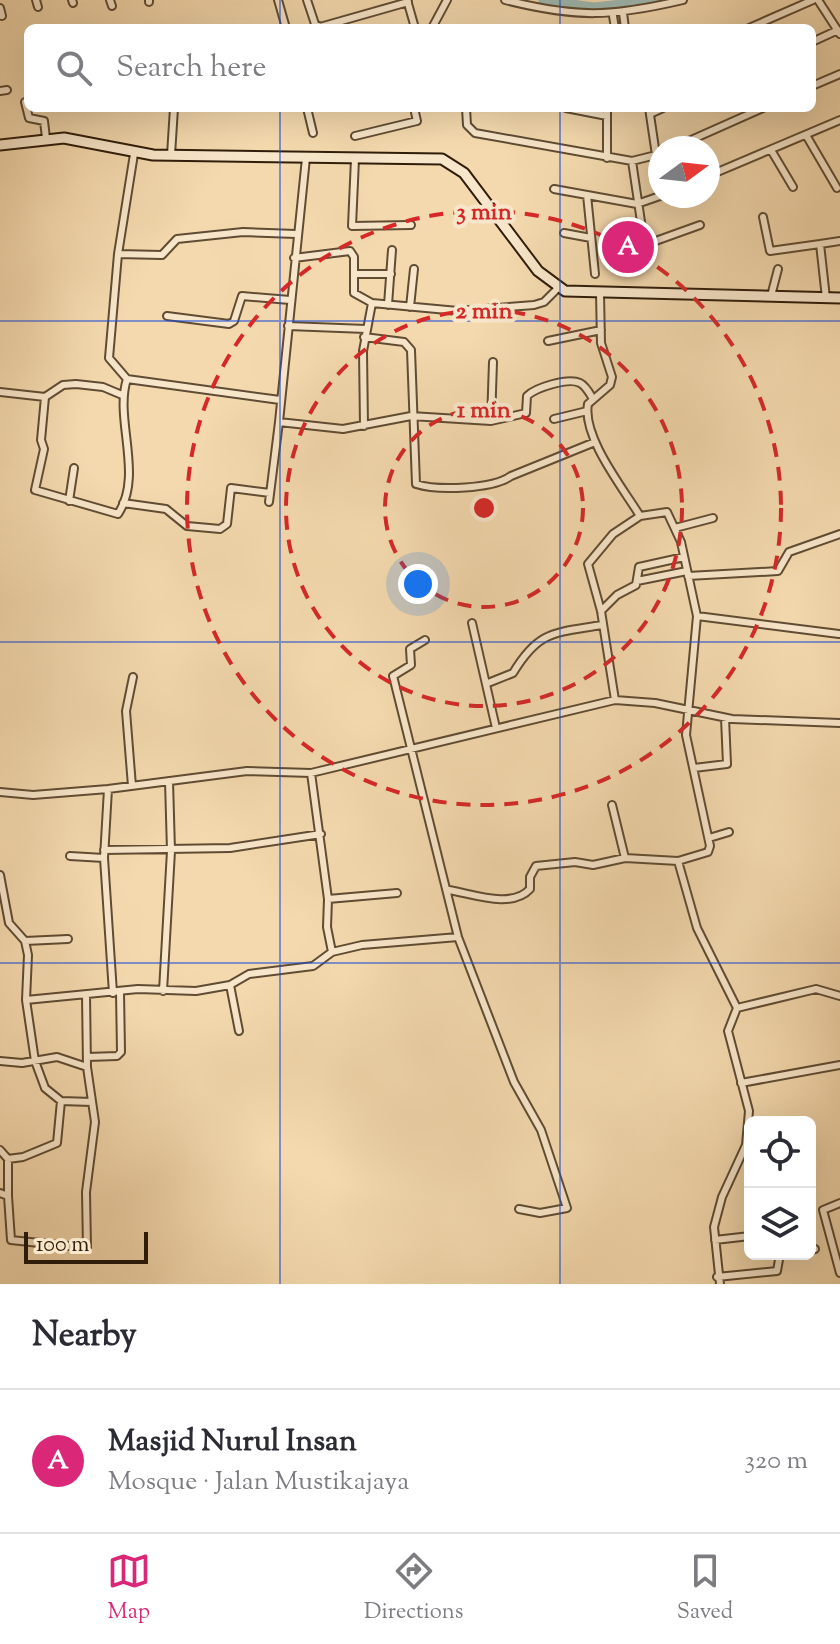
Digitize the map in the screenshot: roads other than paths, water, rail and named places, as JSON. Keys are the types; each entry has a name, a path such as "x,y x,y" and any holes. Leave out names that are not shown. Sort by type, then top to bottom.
{"main road":[{"path":"0,145 46,138 134,154 355,159 429,156 459,168 538,271 559,287 572,292 840,298"}],"street":[{"path":"278,0 285,24"},
{"path":"307,0 315,24"},
{"path":"434,24 447,0"},
{"path":"505,0 550,11 613,16 683,0"},
{"path":"758,24 815,0 839,32 816,41"},
{"path":"330,24 408,1 414,24"},
{"path":"623,13 624,24"},
{"path":"613,16 614,24"},
{"path":"816,84 840,74"},
{"path":"28,112 29,118 44,121 46,138"},
{"path":"171,155 174,112"},
{"path":"308,112 313,133"},
{"path":"355,136 417,121 415,112"},
{"path":"466,112 467,125 475,133 607,158 632,161 648,157"},
{"path":"607,112 607,158"},
{"path":"649,112 654,136"},
{"path":"700,136 754,112"},
{"path":"720,171 840,120"},
{"path":"806,135 837,188"},
{"path":"771,150 793,187"},
{"path":"134,154 118,254 109,358 127,379 280,400"},
{"path":"269,502 306,158"},
{"path":"355,159 352,226 411,225"},
{"path":"632,161 642,239 646,243 700,225"},
{"path":"554,189 637,204 648,200"},
{"path":"587,195 595,274"},
{"path":"763,217 770,251 840,241"},
{"path":"118,254 166,254 177,239 243,232 296,234"},
{"path":"564,233 591,238"},
{"path":"820,244 826,298"},
{"path":"294,258 336,250 350,251 354,293 372,303 388,305 458,311 534,305 544,302 559,287"},
{"path":"388,305 392,250"},
{"path":"410,307 414,269"},
{"path":"771,296 778,269"},
{"path":"354,274 391,274"},
{"path":"600,293 601,330 612,377 610,385 593,399 587,411 595,442 640,516"},
{"path":"167,316 229,324 234,321 242,296 290,300"},
{"path":"364,426 364,337 372,303"},
{"path":"288,326 366,329"},
{"path":"548,341 601,330"},
{"path":"364,337 408,344 413,379 411,416 416,484 428,488 500,484 511,476 595,442"},
{"path":"491,421 493,362"},
{"path":"45,397 41,440 44,449 35,490 118,514 123,503 129,441 122,395 127,379"},
{"path":"279,422 343,429 411,416 491,421 526,413 527,396 534,390 574,381 584,386 593,399"},
{"path":"0,392 45,397 63,385 76,384 103,387 122,395"},
{"path":"554,419 587,411"},
{"path":"69,501 74,468"},
{"path":"123,503 166,509 187,526 220,529 227,524 231,488 270,493"},
{"path":"449,890 509,900 525,895 530,889 530,877 536,866 575,862 593,865 625,858 678,861 708,852 709,838 686,735 685,711 697,616 684,557 667,512 640,516 613,534 589,560 601,611 615,700"},
{"path":"675,528 713,518"},
{"path":"637,581 687,573 778,571 789,552 840,534"},
{"path":"601,611 617,595 636,585 638,570 644,564 684,557"},
{"path":"697,616 840,635"},
{"path":"472,623 496,728"},
{"path":"488,683 513,673 522,655 535,641 602,625"},
{"path":"425,640 410,649 411,665 393,676 410,746 449,890 458,937 516,1087 541,1130 567,1208 540,1213 519,1209"},
{"path":"132,786 126,711 133,677"},
{"path":"0,792 33,795 108,789 247,771 311,773 410,746 615,700 655,703 725,718 840,723"},
{"path":"694,768 727,764 725,718"},
{"path":"311,773 321,834 328,899 327,927 332,952"},
{"path":"163,991 171,851 169,781"},
{"path":"87,1057 117,1056 121,1052 104,854 108,789"},
{"path":"612,805 625,858"},
{"path":"709,838 729,832"},
{"path":"70,856 230,848 321,834"},
{"path":"678,861 697,928 737,1008 728,1031 749,1111 746,1145 722,1197 715,1240 719,1280 777,1271 779,1260"},
{"path":"0,875 9,923 25,941 28,955 26,1000 35,1061 48,1093 61,1101 92,1102"},
{"path":"328,899 397,893"},
{"path":"26,1000 117,992 196,991 230,985 249,974 313,966 332,952 397,940 458,937"},
{"path":"25,941 68,939"},
{"path":"230,985 239,1031"},
{"path":"737,1008 807,990 840,996"},
{"path":"0,1150 8,1159 11,1240 87,1248 86,1192 95,1122 87,1067 86,995"},
{"path":"0,1061 35,1061 57,1057 87,1067"},
{"path":"741,1083 840,1065"},
{"path":"8,1159 23,1157 57,1143 61,1101"},
{"path":"0,1193 8,1196"},
{"path":"840,1203 826,1206 823,1210 840,1273"},
{"path":"715,1240 744,1237"}],"waterway":[{"path":"543,0 594,7 657,0"}],"place":[{"name":"Masjid Nurul Insan","path":"628,247"}]}
